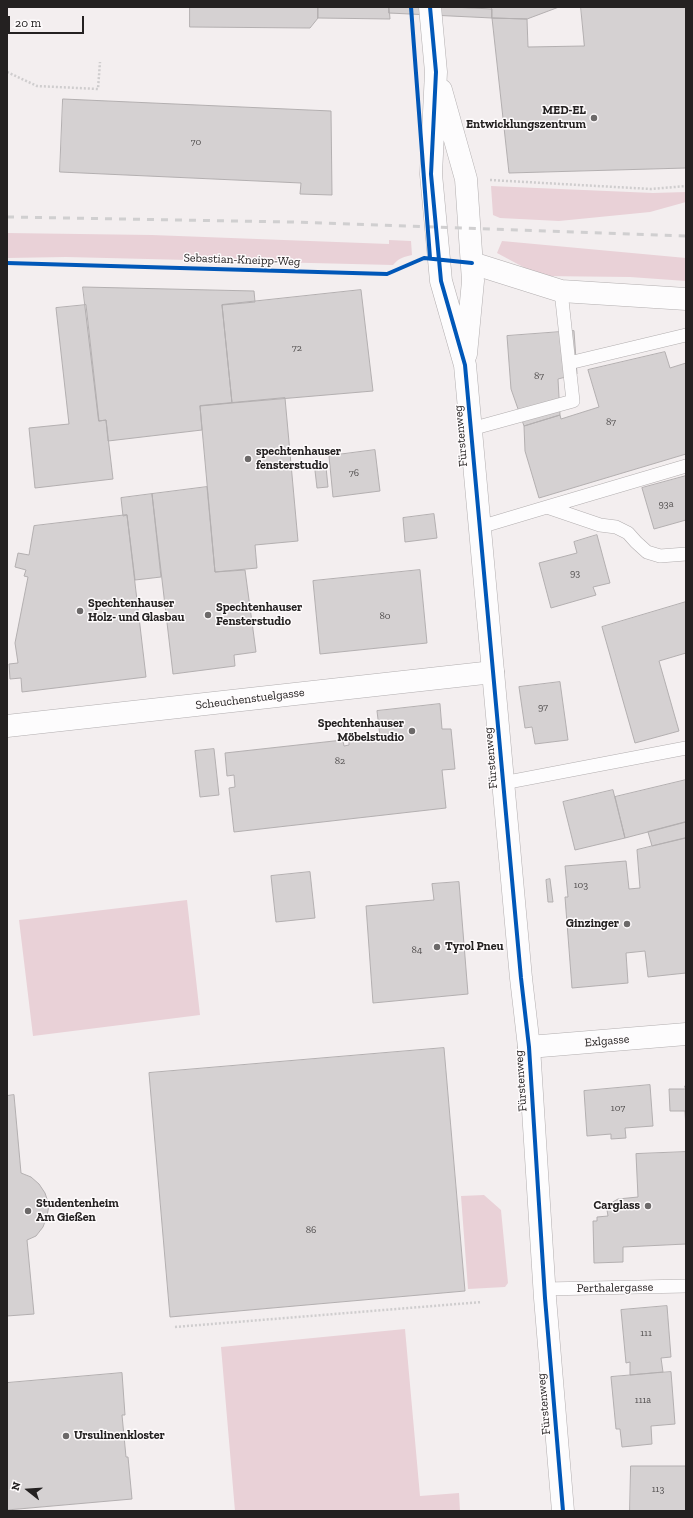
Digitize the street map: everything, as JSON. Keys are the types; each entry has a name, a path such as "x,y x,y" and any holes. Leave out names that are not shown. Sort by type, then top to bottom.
{"street":[{"name":"Fürstenweg","path":"430,7 436,72 430,174 441,281 465,365 520,965 529,1047 545,1290 563,1511"},
{"name":"Fürstenweg","path":"436,72 466,179 473,282 465,365"},
{"path":"472,263 561,291 686,299"},
{"name":"Scheuchenstuelgasse","path":"7,726 493,672"},
{"name":"Exlgasse","path":"529,1047 686,1034"}],"lane":[{"path":"471,429 573,401 561,291"},
{"path":"569,363 686,335"},
{"path":"480,527 686,466"},
{"path":"547,507 600,525 616,527 628,533 647,552 660,556 686,554"},
{"path":"503,783 686,748"},
{"name":"Perthalergasse","path":"545,1290 686,1286"}],"path":[{"path":"7,72 37,86 98,89 100,62"},
{"path":"466,179 650,189 686,186"},
{"path":"175,1327 482,1302"}],"shaded area":[{"path":"491,186 653,193 686,192 686,202 650,212 559,221 500,218 493,215"},
{"path":"7,233 152,235 389,244 389,240 411,241 412,255 401,258 393,265 66,257 7,258"},
{"path":"502,241 686,258 686,281 630,277 540,276 497,253"},
{"path":"187,900 200,1015 33,1036 19,920"},
{"path":"484,1195 501,1210 508,1283 505,1287 468,1289 461,1196"},
{"path":"405,1329 420,1496 459,1493 460,1511 235,1511 221,1347"}],"building":[{"path":"190,7 318,7 318,18 310,28 190,27"},
{"path":"318,7 389,7 390,19 318,18"},
{"path":"389,7 452,7 492,9 492,18 389,13"},
{"path":"492,7 559,7 527,19 492,18"},
{"name":"MED-EL Entwicklungszentrum","path":"581,7 686,7 686,168 509,173 492,18 527,19 528,47 584,46"},
{"path":"63,99 331,111 332,195 300,194 301,183 60,172"},
{"path":"83,287 254,291 255,302 222,305 232,403 200,406 202,430 108,441 106,420 99,421"},
{"path":"361,290 373,391 232,403 222,305"},
{"path":"86,305 99,421 106,420 113,479 35,488 29,428 69,424 56,308"},
{"path":"574,331 577,374 558,379 560,415 524,426 511,389 507,336"},
{"path":"665,352 670,368 686,363 686,454 539,498 525,451 524,426 560,415 561,419 599,407 588,370"},
{"name":"spechtenhauser fensterstudio","path":"285,398 298,541 255,545 257,568 215,572 200,406"},
{"path":"375,450 380,491 333,497 329,456"},
{"path":"322,461 322,467 326,467 328,487 317,488 314,462"},
{"path":"686,476 686,520 654,529 642,488"},
{"name":"Spechtenhauser Fensterstudio","path":"207,487 215,572 245,570 256,652 234,655 235,666 173,674 152,494"},
{"path":"152,494 161,577 135,580 127,515 123,516 121,498"},
{"path":"434,514 437,538 405,542 403,518"},
{"name":"Spechtenhauser Holz- und Glasbau","path":"127,515 146,677 22,692 21,678 10,679 9,664 18,663 15,643 28,577 24,576 26,570 15,567 18,553 29,555 34,526"},
{"path":"597,535 610,583 593,587 596,595 551,608 539,563 577,553 574,542"},
{"path":"420,570 427,643 320,654 313,581"},
{"path":"686,602 686,653 659,661 679,731 635,743 602,627"},
{"path":"560,682 568,740 535,744 532,727 525,728 519,687"},
{"path":"440,704 442,729 451,729 455,769 442,770 446,808 234,832 229,788 235,787 234,775 227,776 225,753 343,740 344,746 349,745 349,739 380,736 377,711"},
{"path":"214,749 219,795 200,797 195,751"},
{"path":"686,780 686,822 625,838 615,797"},
{"path":"613,790 625,838 575,850 563,802"},
{"path":"686,822 686,838 652,846 648,832"},
{"name":"Ginzinger","path":"686,838 686,973 648,977 645,951 626,953 628,983 572,988 565,897 568,897 565,866 626,861 629,889 640,888 637,850"},
{"path":"310,872 315,918 276,922 271,876"},
{"path":"550,879 553,902 548,902 546,880"},
{"path":"459,882 468,994 373,1003 366,906 434,900 432,884"},
{"path":"444,1048 465,1291 170,1317 149,1073"},
{"path":"650,1085 653,1126 625,1128 626,1138 611,1139 611,1134 587,1136 584,1091"},
{"path":"685,1086 686,1129 685,1111 670,1111 669,1089 685,1089"},
{"name":"Studentenheim Am Gießen","path":"14,1095 21,1173 31,1177 39,1184 45,1193 49,1205 43,1227 36,1236 27,1240 34,1314 7,1316 7,1096"},
{"name":"Carglass","path":"686,1152 686,1244 623,1247 623,1262 594,1263 593,1221 597,1221 597,1217 608,1216 607,1210 611,1203 618,1199 638,1197 636,1154"},
{"path":"667,1306 671,1357 661,1358 663,1372 630,1375 630,1362 626,1363 621,1310"},
{"path":"671,1372 675,1424 651,1426 652,1444 622,1447 620,1429 616,1429 611,1377"},
{"name":"Ursulinenkloster","path":"122,1373 125,1415 122,1415 132,1499 7,1510 7,1383"},
{"path":"631,1466 686,1466 686,1511 630,1511"}],"railway":[{"path":"7,217 293,222 686,236"}],"cycle path":[{"path":"411,7 430,258"},
{"path":"430,7 436,72 431,174 441,281 465,365 521,978 529,1047 545,1298 563,1511"},
{"name":"Sebastian-Kneipp-Weg","path":"7,263 387,274 424,258 472,263"}],"place":[{"name":"MED-EL Entwicklungszentrum","path":"594,118"},
{"name":"spechtenhauser fensterstudio","path":"248,459"},
{"name":"Spechtenhauser Holz- und Glasbau","path":"80,611"},
{"name":"Spechtenhauser Fensterstudio","path":"208,615"},
{"name":"Spechtenhauser Möbelstudio","path":"412,731"},
{"name":"Ginzinger","path":"627,924"},
{"name":"Tyrol Pneu","path":"437,947"},
{"name":"Carglass","path":"648,1206"},
{"name":"Studentenheim Am Gießen","path":"28,1211"},
{"name":"Ursulinenkloster","path":"66,1436"}]}
